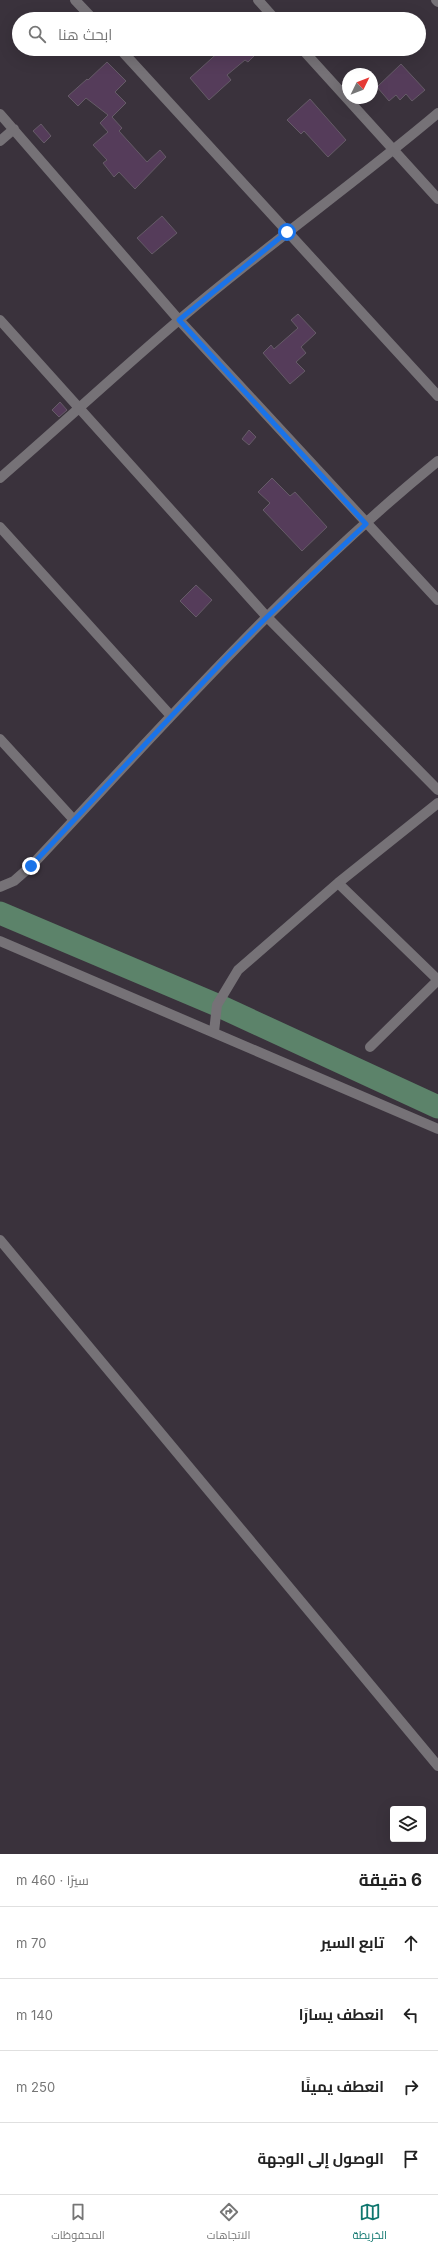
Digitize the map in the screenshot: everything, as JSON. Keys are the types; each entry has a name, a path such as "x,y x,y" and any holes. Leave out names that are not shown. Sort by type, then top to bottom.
{"street":[{"path":"75,0 86,12"},
{"path":"258,0 269,12"},
{"path":"126,56 438,396"},
{"path":"308,56 438,199"},
{"path":"0,478 79,410 179,320 287,232 394,150 438,113"},
{"path":"0,114 179,320 366,524 438,600"},
{"path":"0,141 14,129"},
{"path":"0,320 79,410 267,617 438,790"},
{"path":"0,887 14,881 267,617 366,524 438,461"},
{"path":"0,527 171,716"},
{"path":"0,739 74,820"},
{"path":"214,1032 217,1005 238,970 338,883 438,803"},
{"path":"338,883 438,980 370,1047"},
{"path":"0,941 438,1129"},
{"path":"0,1240 438,1766"}],"building":[{"path":"214,56 254,56 248,62 245,60 227,75 231,80 209,100 190,78"},
{"path":"107,62 126,81 115,92 126,103 112,117 122,128 119,131 147,162 160,150 166,157 135,189 119,172 114,177 103,163 107,160 93,145 108,132 100,123 108,115 86,98 78,106 68,96"},
{"path":"401,64 425,90 412,101 406,94 400,100 396,95 389,101 378,88 378,86"},
{"path":"310,99 346,140 328,157 304,131 301,134 287,120"},
{"path":"41,124 51,136 44,143 33,131"},
{"path":"162,216 177,233 152,254 137,238"},
{"path":"298,314 316,333 301,347 306,353 296,362 305,371 290,384 263,353 271,345 274,349 298,328 291,320"},
{"path":"60,402 67,410 59,417 52,410"},
{"path":"249,430 256,437 249,445 242,439"},
{"path":"272,478 290,496 295,492 327,527 302,551 263,510 270,503 258,492"},
{"path":"196,585 212,600 196,617 180,601"}],"waterway":[{"path":"0,913 217,1005 438,1107"}],"route":[{"path":"31,866 225,659 319,567 366,524 179,320 287,232"}]}
